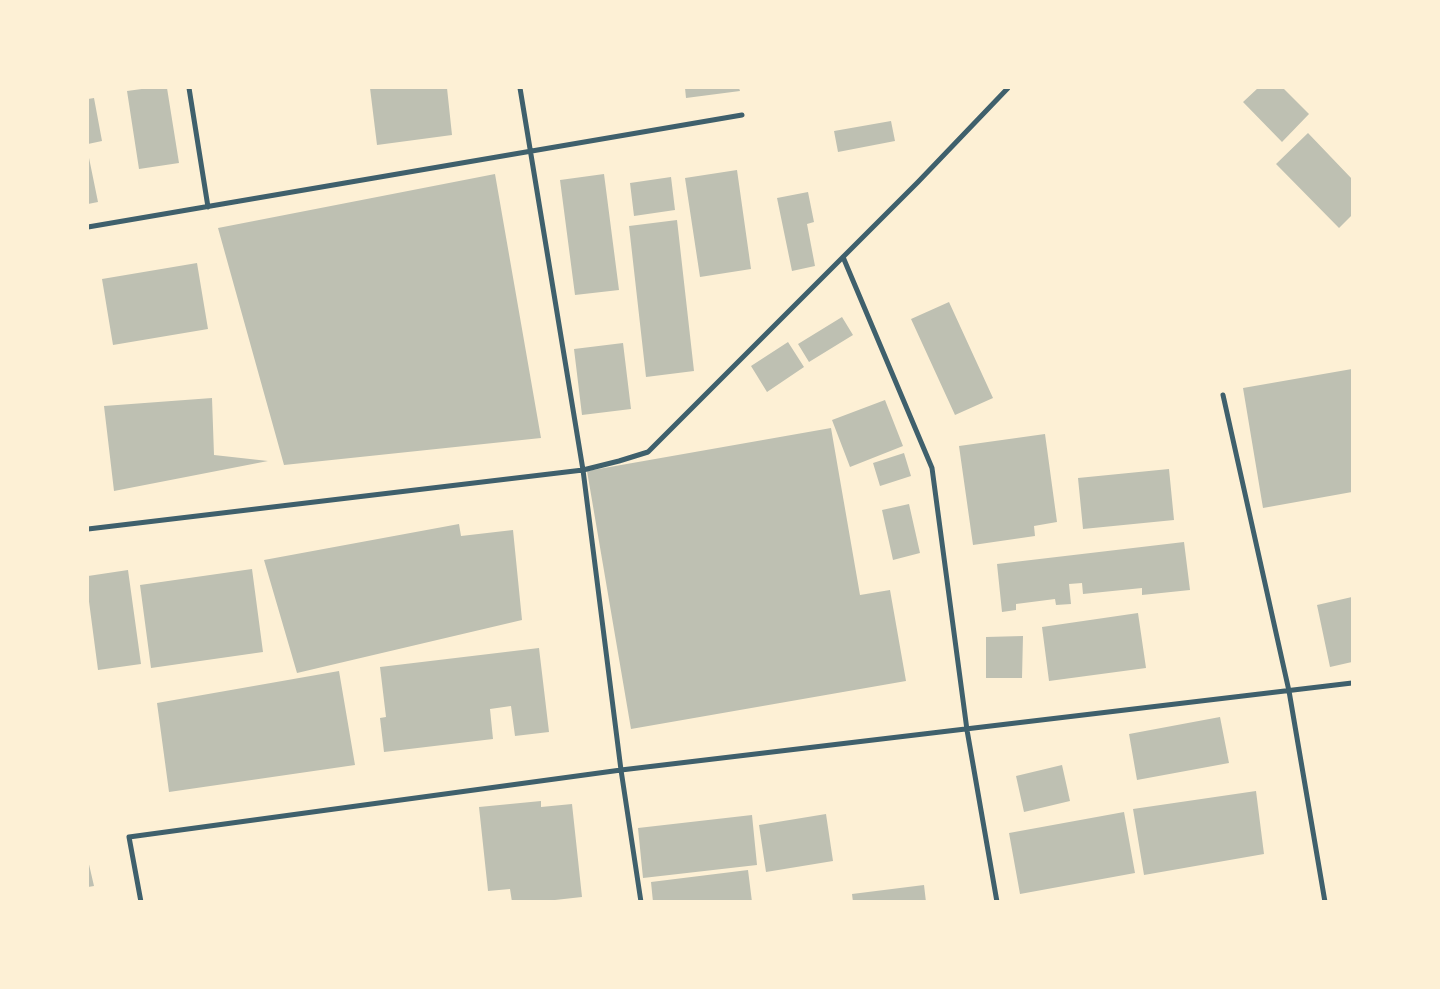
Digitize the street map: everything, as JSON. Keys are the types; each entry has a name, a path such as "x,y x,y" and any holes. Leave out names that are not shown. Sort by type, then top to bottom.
{"street":[{"path":"189,88 208,207"},
{"path":"520,88 529,152 583,470 621,770 641,902"},
{"path":"88,528 583,470 648,452 918,182 1008,88"},
{"path":"88,227 742,115"},
{"path":"842,257 932,468 967,730 997,902"},
{"path":"1223,395 1289,691 1325,902"},
{"path":"141,902 129,837 621,770 1352,683"}],"building":[{"path":"167,88 179,163 139,169 127,91"},
{"path":"370,88 447,88 452,135 377,145"},
{"path":"685,88 739,88 740,91 686,98"},
{"path":"1258,88 1283,88 1309,114 1282,142 1243,102"},
{"path":"94,98 102,141 88,144 88,99"},
{"path":"891,121 895,141 838,152 834,131"},
{"path":"1308,133 1352,179 1352,215 1339,228 1276,164"},
{"path":"88,153 98,202 88,204"},
{"path":"737,170 751,269 700,277 685,178"},
{"path":"495,174 541,438 284,465 218,228"},
{"path":"604,174 619,290 575,295 560,180"},
{"path":"671,177 675,210 634,216 630,183"},
{"path":"808,192 814,222 807,224 815,266 792,271 777,198"},
{"path":"677,220 694,371 646,377 629,226"},
{"path":"197,263 208,329 113,345 102,279"},
{"path":"949,302 993,398 955,415 911,319"},
{"path":"842,317 853,335 809,362 798,344"},
{"path":"788,342 804,367 767,392 751,366"},
{"path":"623,343 631,409 582,415 574,349"},
{"path":"1352,369 1352,492 1263,508 1243,388"},
{"path":"212,398 214,455 268,461 114,491 104,406"},
{"path":"885,400 903,446 850,467 832,420"},
{"path":"831,428 860,595 890,590 906,681 631,729 587,471"},
{"path":"1045,434 1057,522 1034,526 1035,536 973,545 959,446"},
{"path":"904,453 911,476 880,486 873,463"},
{"path":"1169,469 1174,520 1083,529 1078,478"},
{"path":"909,504 920,553 893,560 882,510"},
{"path":"459,524 461,536 513,530 522,620 297,673 264,560"},
{"path":"1184,542 1190,590 1142,595 1142,588 1083,594 1082,583 1069,584 1071,604 1056,605 1055,599 1016,604 1016,610 1002,612 997,564"},
{"path":"252,569 263,652 151,668 140,585"},
{"path":"128,570 141,664 98,670 88,594 88,576"},
{"path":"1352,597 1352,662 1330,667 1317,605"},
{"path":"1138,613 1146,668 1049,681 1042,627"},
{"path":"1023,636 1022,678 986,678 986,637"},
{"path":"539,648 549,732 515,736 511,706 490,709 493,739 384,752 380,718 386,717 380,667"},
{"path":"339,671 355,765 169,792 157,703"},
{"path":"1220,717 1229,763 1137,780 1129,734"},
{"path":"1062,765 1070,801 1024,812 1016,776"},
{"path":"1256,791 1264,854 1144,875 1133,809"},
{"path":"541,801 541,807 572,804 582,897 537,902 512,902 510,889 488,891 479,807"},
{"path":"1124,812 1135,873 1020,894 1009,833"},
{"path":"826,814 833,861 766,872 759,825"},
{"path":"752,815 757,865 643,878 638,828"},
{"path":"88,860 94,886 88,887"},
{"path":"748,870 752,902 653,902 651,882"},
{"path":"924,885 926,902 853,902 852,894"}]}
